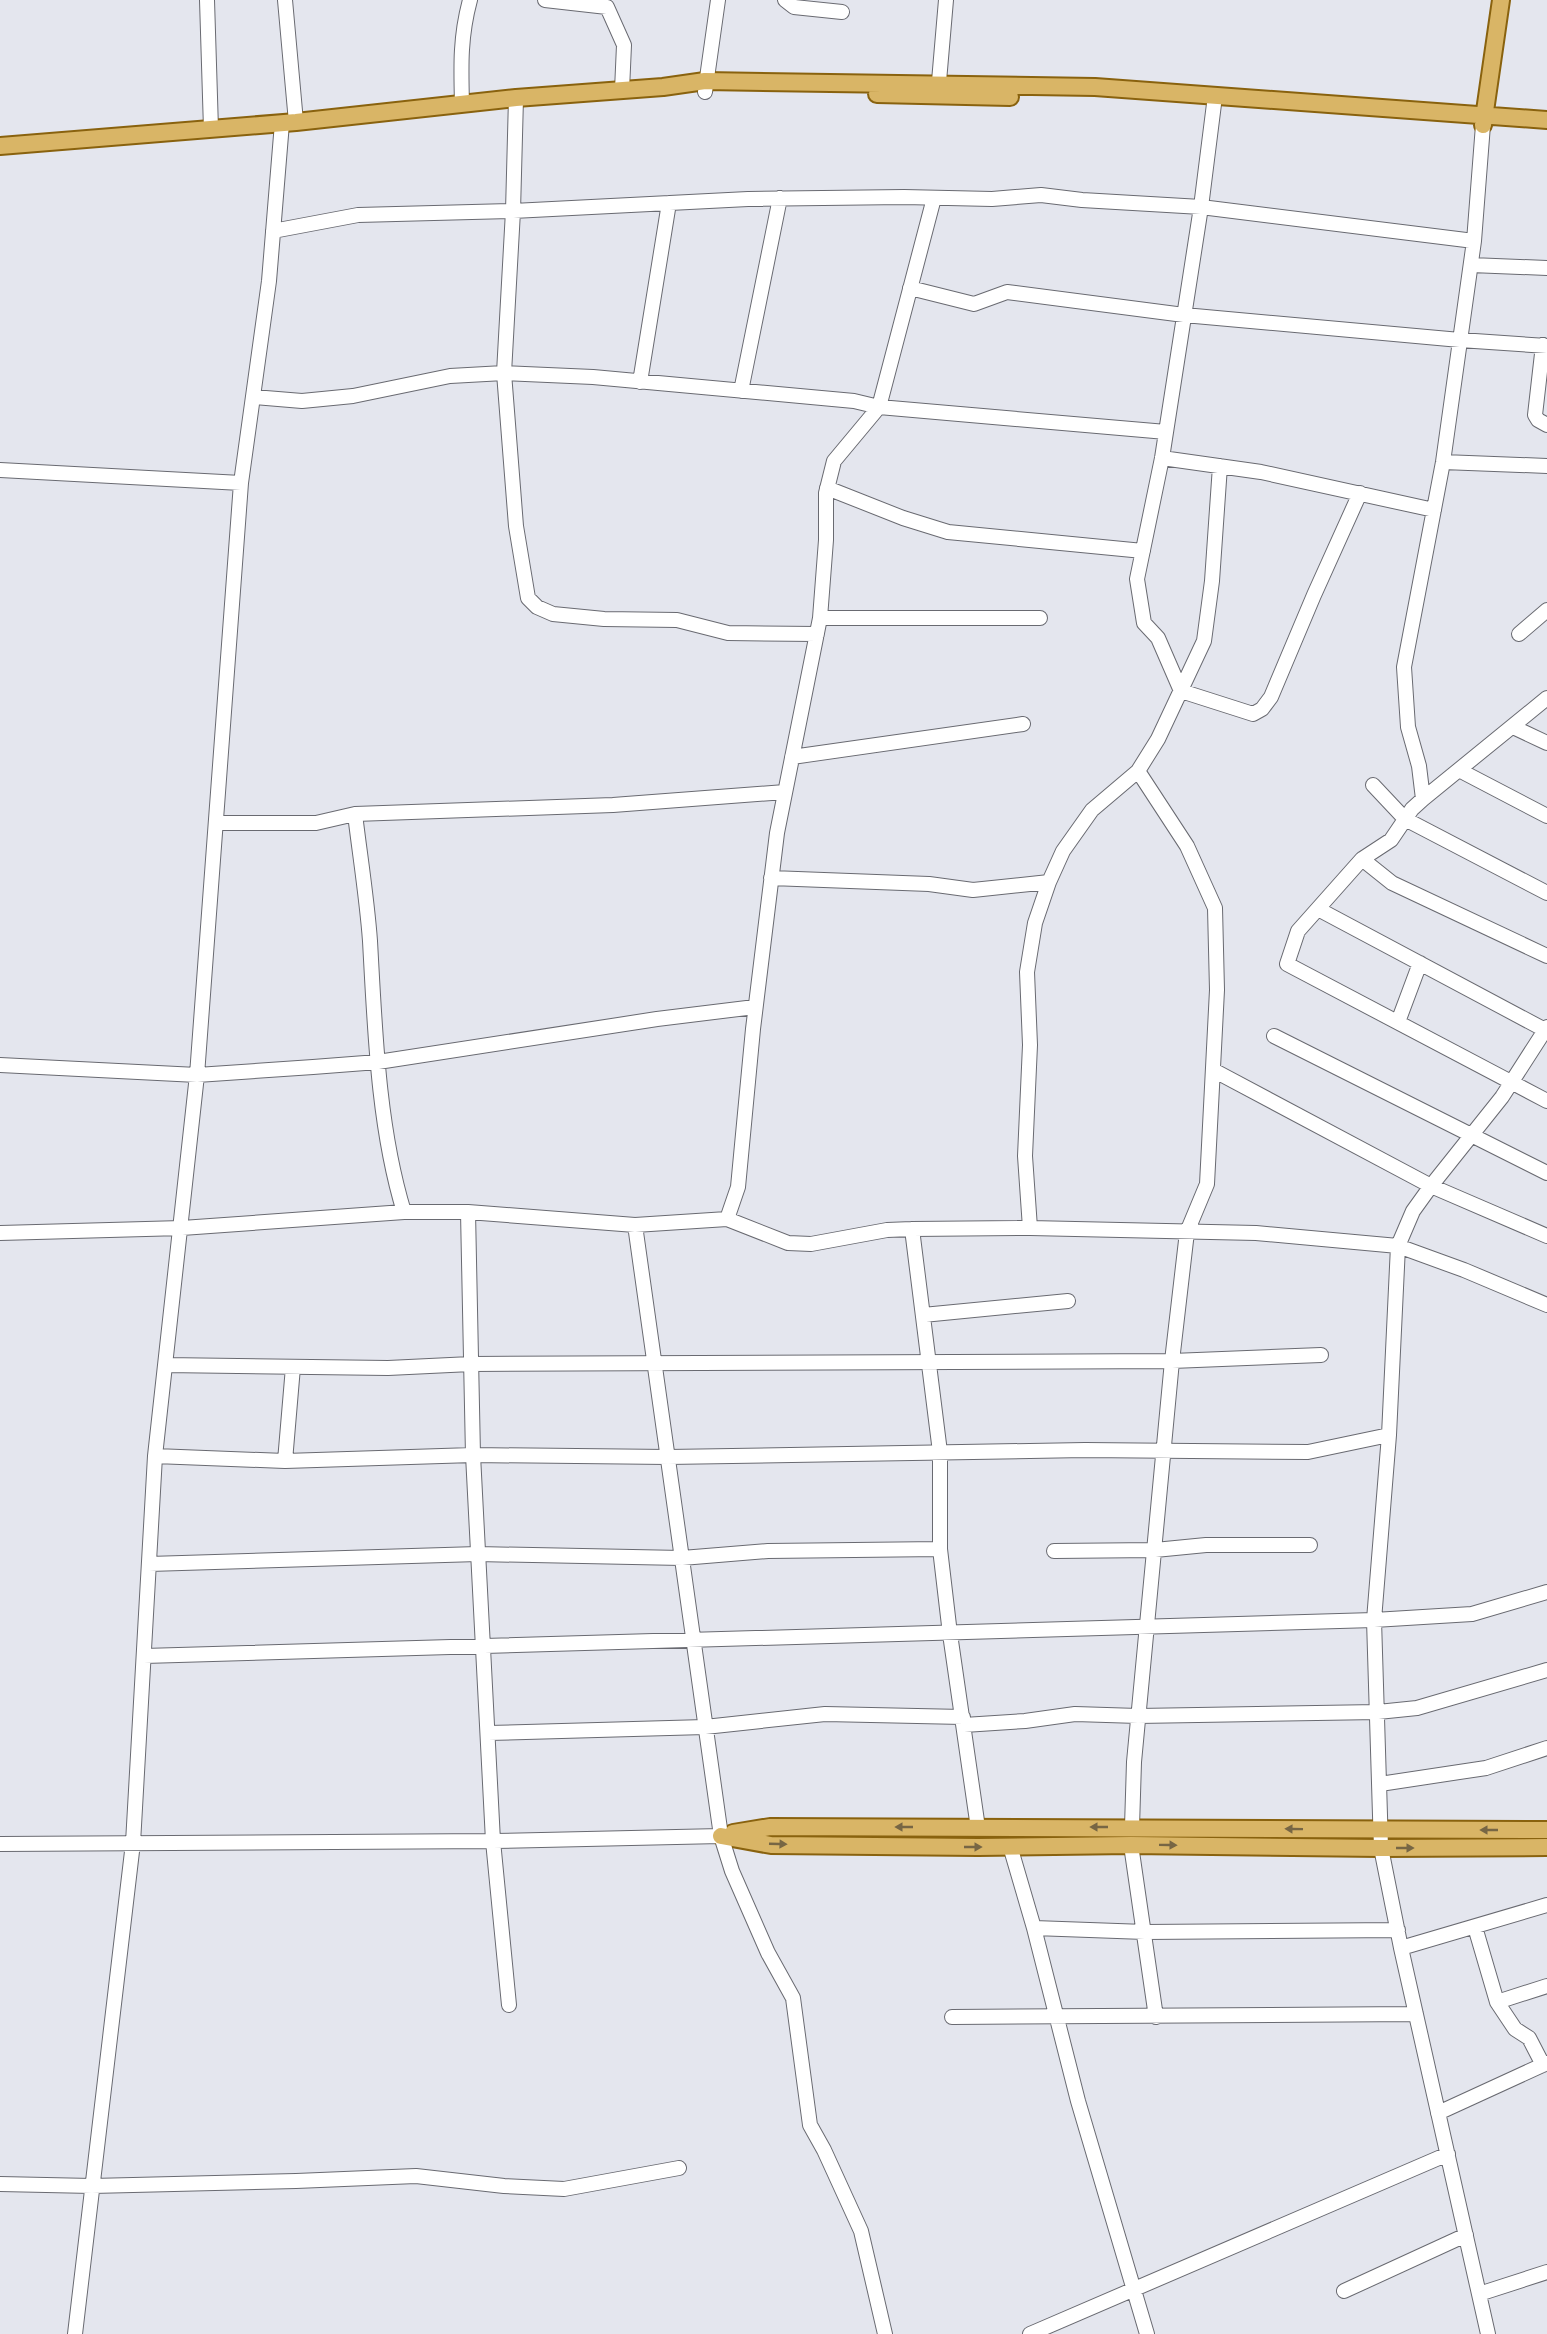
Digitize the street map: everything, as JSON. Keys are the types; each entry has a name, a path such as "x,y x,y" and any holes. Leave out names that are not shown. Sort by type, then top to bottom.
{"main road":[{"path":"1484,120 1501,0"},
{"path":"0,146 289,122 516,98 705,86 938,90 1095,87 1215,101 1484,120 1547,120"},
{"path":"1484,120 1547,130"},
{"path":"720,1836 770,1827 1547,1830"},
{"path":"720,1836 771,1845 1547,1847"}],"street":[{"path":"207,0 211,129"},
{"path":"75,2334 133,1843 155,1456 182,1228 197,1075 241,483 289,122 285,0"},
{"path":"462,104 461,44 470,0"},
{"path":"545,0 607,7 624,45 622,90"},
{"path":"705,86 718,0"},
{"path":"785,0 794,6 842,12"},
{"path":"938,90 946,0"},
{"path":"516,98 513,211 504,373 516,526 528,598 537,607 554,614 594,618 677,620 728,633 817,634"},
{"path":"1215,101 1162,458 1137,579 1144,623 1158,638 1181,690 1253,714 1262,709 1271,697 1360,493"},
{"path":"1423,799 1419,766 1408,727 1404,668 1443,462 1474,241 1484,120"},
{"path":"273,231 358,215 513,211 780,198 992,199 1041,195 1082,200 1201,207 1474,241"},
{"path":"741,392 780,198"},
{"path":"727,1219 738,1186 755,1007 771,878 785,792 820,618 827,488 834,461 879,407 934,198"},
{"path":"640,382 669,203"},
{"path":"1471,265 1547,268"},
{"path":"910,288 974,304 1007,292 1184,315 1545,346 1535,415 1538,420 1547,425"},
{"path":"253,397 302,401 353,396 450,376 504,373 640,382 854,401 879,407 1166,432"},
{"path":"1162,458 1261,471 1434,510"},
{"path":"1443,462 1547,466"},
{"path":"1030,1228 1025,1156 1030,1045 1027,972 1035,923 1048,882 1063,851 1092,810 1138,771 1158,739 1204,641 1212,581 1220,466"},
{"path":"0,470 241,483"},
{"path":"827,488 903,518 948,532 1143,551"},
{"path":"1519,634 1547,610"},
{"path":"820,618 1040,618"},
{"path":"1547,698 1423,799 1405,819 1391,840 1362,860 1298,931 1287,964 1547,1101"},
{"path":"792,757 1023,724"},
{"path":"1513,727 1547,743"},
{"path":"1459,770 1547,816"},
{"path":"1132,1827 1138,1716 1172,1361 1187,1232 1207,1184 1217,990 1215,908 1187,846 1138,771"},
{"path":"1373,785 1405,819 1547,893"},
{"path":"216,823 316,823 355,814 614,805 785,792"},
{"path":"355,814 369,939 378,1062 393,1177 404,1212"},
{"path":"1362,860 1392,883 1547,956"},
{"path":"771,878 929,884 973,890 1048,882"},
{"path":"1318,909 1546,1029 1512,1082 1413,1212 1398,1246 1389,1435 1374,1620 1381,1848 1401,1948 1488,2334"},
{"path":"1398,1023 1420,963"},
{"path":"0,1065 197,1075 378,1062 657,1019 755,1007"},
{"path":"1274,1036 1547,1173"},
{"path":"1213,1070 1431,1186 1547,1236"},
{"path":"0,1233 182,1228 404,1212 468,1212 635,1225 727,1219 788,1243 811,1244 887,1230 912,1229 1030,1228 1256,1233 1398,1246 1464,1269 1547,1305"},
{"path":"468,1212 473,1455 478,1554 493,1841 509,2005"},
{"path":"635,1225 720,1836 732,1871 768,1953 793,1998 810,2125 861,2231 885,2334"},
{"path":"912,1229 940,1452 940,1549 978,1828"},
{"path":"923,1315 1068,1302"},
{"path":"165,1365 388,1368 471,1364 929,1360 1172,1361 1321,1355"},
{"path":"285,1461 293,1367"},
{"path":"155,1456 285,1461 473,1455 668,1458 1085,1449 1308,1452 1389,1435"},
{"path":"1054,1551 1155,1550 1206,1545 1310,1545"},
{"path":"149,1564 478,1554 682,1558 768,1551 940,1549"},
{"path":"144,1656 483,1648 1374,1620 1472,1614 1547,1592"},
{"path":"488,1732 705,1727 825,1714 963,1721 1025,1721 1075,1714 1138,1716 1378,1713 1417,1708 1547,1670"},
{"path":"1380,1784 1486,1768 1547,1748"},
{"path":"0,1844 493,1841 720,1836"},
{"path":"1131,1845 1156,2017"},
{"path":"1010,1846 1034,1928 1078,2101 1147,2334"},
{"path":"1401,1948 1547,1905"},
{"path":"1438,2113 1545,2064 1529,2038 1515,2029 1497,2002 1475,1927"},
{"path":"1034,1928 1145,1932 1398,1930"},
{"path":"1497,2002 1547,1986"},
{"path":"952,2017 1416,2014"},
{"path":"1030,2334 1448,2154"},
{"path":"0,2184 92,2186 416,2176 504,2187 564,2189 679,2168"},
{"path":"1344,2291 1466,2235"},
{"path":"1479,2294 1547,2272"}]}
